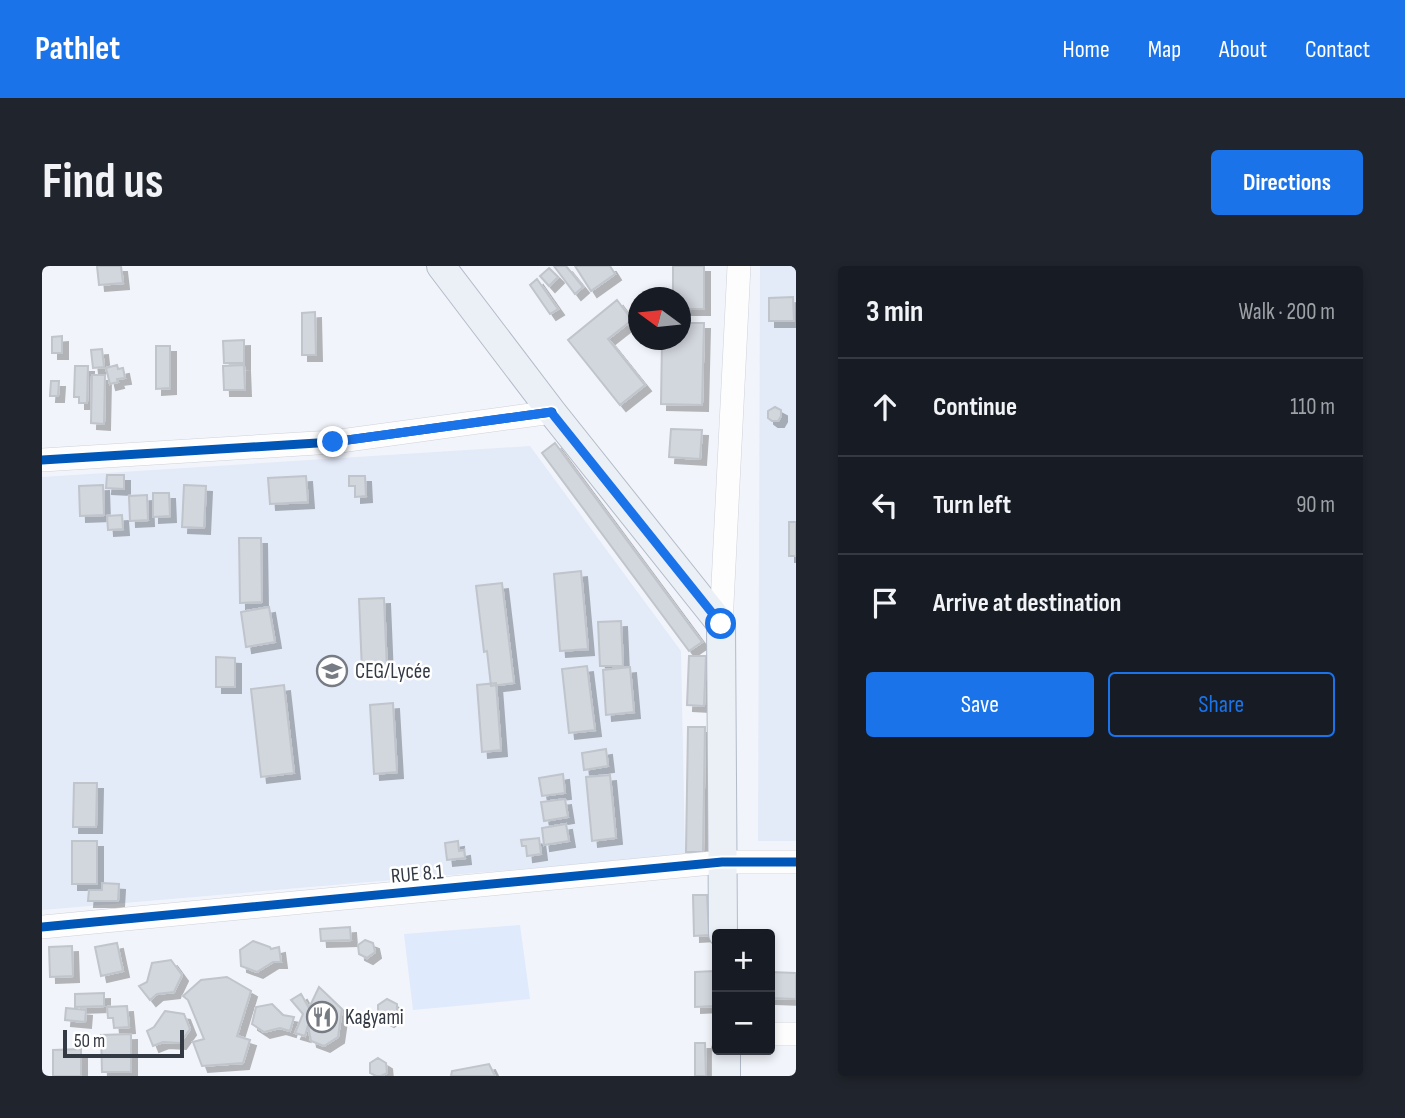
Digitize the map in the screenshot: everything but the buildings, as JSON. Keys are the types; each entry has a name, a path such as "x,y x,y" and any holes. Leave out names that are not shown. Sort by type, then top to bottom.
{"main road":[{"path":"441,266 551,412 721,624 723,929"},
{"path":"726,1055 726,1076"}],"street":[{"path":"721,624 739,266"},
{"path":"42,460 333,442 551,412"},
{"name":"RUE 8.1","path":"42,927 722,862 796,862"},
{"path":"775,1034 796,1034"}],"shaded area":[{"path":"760,266 796,266 796,841 758,841"},
{"path":"530,446 681,651 685,855 42,910 42,477"},
{"path":"520,925 530,999 413,1010 404,934"}],"cycle path":[{"path":"42,460 333,442 552,412"},
{"path":"42,927 722,862 796,862"}],"place":[{"name":"CEG/Lycée","path":"332,671"},
{"name":"Kagyami","path":"322,1017"}],"route":[{"path":"333,442 551,412 721,624"}]}
